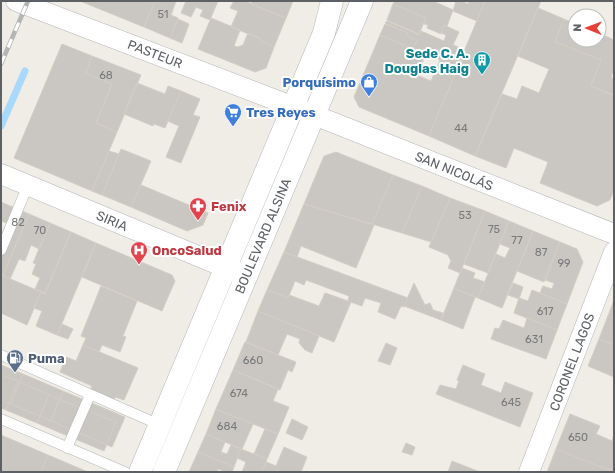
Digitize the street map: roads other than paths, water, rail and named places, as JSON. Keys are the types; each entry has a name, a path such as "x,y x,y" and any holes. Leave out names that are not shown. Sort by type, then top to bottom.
{"main road":[{"name":"BOULEVARD ALSINA","path":"140,472 294,107 324,33 332,1"},
{"name":"BOULEVARD ALSINA","path":"164,472 362,1"}],"street":[{"name":"PASTEUR","path":"16,1 294,107"},
{"name":"SAN NICOLÁS","path":"294,107 614,234"},
{"name":"SIRIA","path":"1,174 246,276"},
{"name":"CORONEL LAGOS","path":"529,472 614,252"}],"lane":[{"path":"1,250 28,185"},
{"path":"1,355 160,425"},
{"path":"67,448 90,395"},
{"path":"1,419 125,472"}],"waterway":[{"path":"1,126 25,71"}],"railway":[{"path":"1,64 28,1"}],"place":[{"name":"Sede C. A. Douglas Haig","path":"482,75"},
{"name":"Porquísimo","path":"369,97"},
{"name":"Tres Reyes","path":"233,127"},
{"name":"Fenix","path":"198,221"},
{"name":"OncoSalud","path":"139,265"},
{"name":"Puma","path":"15,373"}]}
